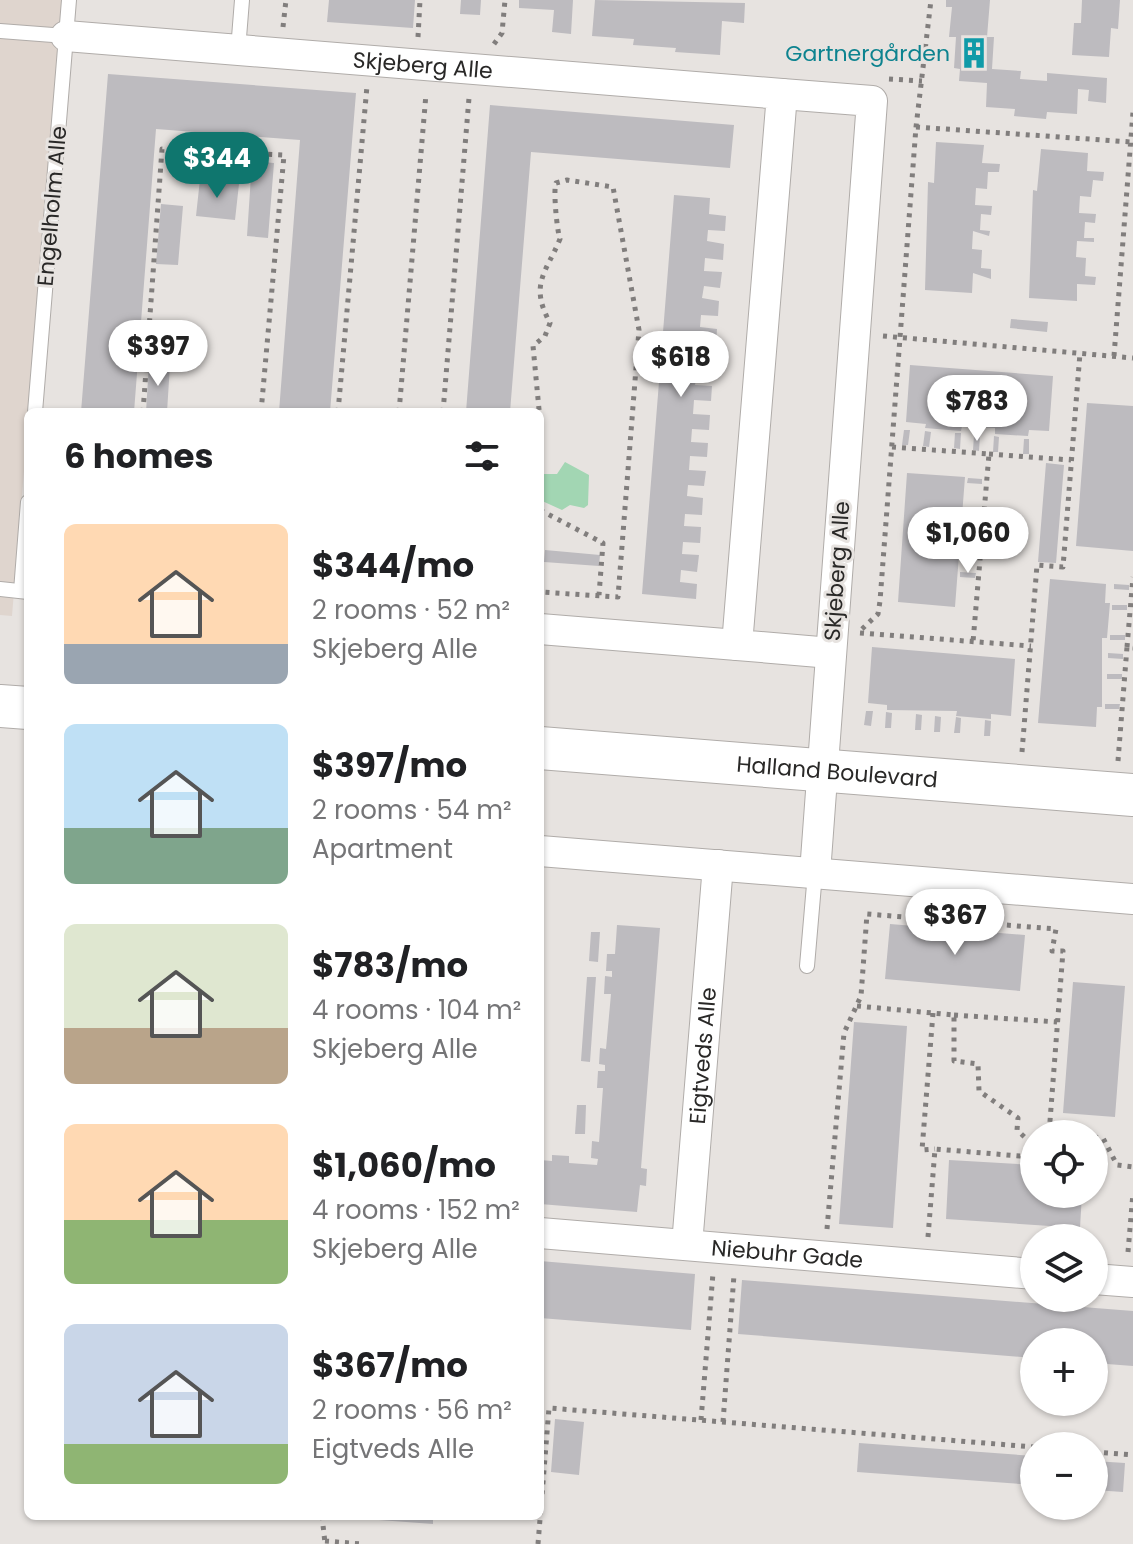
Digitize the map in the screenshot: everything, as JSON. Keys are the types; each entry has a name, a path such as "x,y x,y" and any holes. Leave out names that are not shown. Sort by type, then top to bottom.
{"street":[{"name":"Skjeberg Alle","path":"66,36 370,60 423,52 471,69 872,101 855,333 844,647 823,770"},
{"path":"737,645 782,94"},
{"name":"Skjeberg Alle","path":"544,629 737,645 844,647"},
{"path":"0,706 24,708"},
{"name":"Halland Boulevard","path":"544,748 1124,794"},
{"path":"815,873 823,770"},
{"path":"544,851 1133,899"},
{"name":"Eigtveds Alle","path":"713,1247 718,865"},
{"name":"Niebuhr Gade","path":"544,1233 1020,1273"},
{"path":"1108,1275 1130,1268"}],"lane":[{"name":"Engelholm Alle","path":"35,408 69,0"},
{"path":"238,50 242,0"},
{"path":"0,31 66,36"},
{"path":"0,589 24,591"},
{"path":"807,966 815,873"}],"path":[{"path":"399,408 423,52 420,0"},
{"path":"844,647 878,614 880,601 916,127 931,0"},
{"path":"338,408 370,60"},
{"path":"443,408 471,69"},
{"path":"1114,356 1133,112"},
{"path":"916,127 1131,142"},
{"path":"143,408 162,149 284,155 261,408"},
{"path":"539,408 533,346 545,336 550,323 540,304 547,258 560,239 556,230 559,210 553,193 556,183 567,180 613,187 639,330 618,597 544,592"},
{"path":"855,333 1133,358"},
{"path":"1020,786 1037,565 1063,567 1080,353"},
{"path":"892,447 1071,460"},
{"path":"973,642 989,454"},
{"path":"544,512 603,543 599,596"},
{"path":"1124,794 1133,577"},
{"path":"858,633 1031,646"},
{"path":"827,1230 844,1033 861,996 867,914 1056,929 1052,951 1063,951 1052,1120"},
{"path":"857,1006 1058,1022"},
{"path":"933,1013 922,1150 1020,1156"},
{"path":"954,1015 954,1061 978,1064 979,1091 1018,1118 1017,1130 1020,1133"},
{"path":"1108,1148 1117,1165 1133,1167"},
{"path":"928,1238 935,1149"},
{"path":"1130,1268 1133,1193"},
{"path":"701,1420 713,1247"},
{"path":"713,1247 723,1422"},
{"path":"544,1470 549,1408 1020,1446"},
{"path":"1108,1453 1133,1455"},
{"path":"322,1520 325,1542 362,1544"},
{"path":"538,1544 540,1520"}],"shaded area":[{"path":"0,0 63,0 29,408 24,408 24,471 12,616 0,615"}],"green space":[{"path":"565,462 589,475 588,505 584,508 570,505 562,510 544,502 544,474 557,474"}],"building":[{"path":"329,0 415,0 413,28 327,22"},
{"path":"461,0 481,0 480,15 460,14"},
{"path":"519,0 573,0 571,34 552,32 554,10 519,8"},
{"path":"595,0 745,3 744,23 722,21 720,55 675,52 676,48 633,45 634,39 592,36"},
{"name":"Gartnergården","path":"946,0 990,0 987,37 994,37 992,69 1021,71 1020,79 1047,81 1047,73 1107,78 1106,103 1088,101 1089,90 1078,89 1077,114 1047,112 1046,119 1014,116 1015,109 986,107 987,83 959,81 960,69 954,68 956,37 949,37 952,7 946,7"},
{"path":"1082,0 1120,0 1118,29 1111,28 1109,57 1072,55 1074,23 1081,23"},
{"path":"108,74 356,93 330,408 279,408 300,140 156,129 134,408 81,408"},
{"path":"490,105 734,125 730,168 531,152 510,408 466,408"},
{"path":"936,142 984,145 982,163 1000,164 999,172 988,172 987,189 976,188 975,205 992,206 991,215 981,214 980,230 990,231 989,236 973,231 972,249 982,250 981,268 991,269 991,279 973,273 972,293 925,290 928,182 934,183"},
{"path":"1041,149 1088,153 1087,171 1104,172 1103,181 1093,180 1091,197 1080,196 1079,213 1096,214 1095,223 1085,222 1084,238 1094,238 1094,242 1077,241 1076,257 1086,258 1085,276 1096,277 1095,285 1077,284 1077,301 1029,298 1033,190 1037,191"},
{"path":"252,161 274,163 268,238 247,236"},
{"path":"200,179 239,184 235,220 196,216"},
{"path":"674,195 710,198 709,214 726,216 725,231 708,230 707,241 724,244 723,260 705,258 704,271 722,272 720,288 704,286 702,298 719,301 718,316 701,315 700,327 717,329 716,345 699,343 698,356 715,357 713,372 697,371 695,385 712,386 711,401 694,400 693,414 710,415 709,430 692,429 691,442 708,443 707,457 690,456 689,470 706,471 704,486 688,485 687,496 703,498 702,515 685,514 684,526 701,527 700,543 683,542 682,554 699,555 697,572 681,570 680,582 697,584 696,599 642,594"},
{"path":"161,204 183,206 178,265 156,264"},
{"path":"1011,319 1048,322 1047,332 1010,328"},
{"path":"149,363 170,365 167,408 146,408"},
{"path":"910,365 1053,376 1049,431 1029,430 1028,436 995,434 995,428 962,426 961,431 925,428 926,424 906,422"},
{"path":"1087,403 1133,406 1133,551 1076,546"},
{"path":"904,430 910,430 908,445 902,445"},
{"path":"925,431 931,432 929,447 923,446"},
{"path":"955,433 961,433 960,449 954,448"},
{"path":"974,435 980,435 979,451 973,450"},
{"path":"994,436 999,437 998,452 993,452"},
{"path":"1024,439 1029,439 1029,454 1023,454"},
{"path":"1046,463 1064,465 1056,563 1038,562"},
{"path":"907,473 965,477 955,607 898,602"},
{"path":"968,478 982,479 982,484 967,483"},
{"path":"965,510 980,511 979,516 965,515"},
{"path":"964,541 978,542 977,548 964,546"},
{"path":"545,550 600,555 599,566 544,562"},
{"path":"960,572 976,573 975,578 960,577"},
{"path":"1050,579 1106,584 1105,603 1110,603 1107,638 1102,638 1102,707 1097,707 1096,727 1038,723"},
{"path":"1114,584 1129,585 1129,590 1114,589"},
{"path":"1112,605 1127,605 1127,610 1112,610"},
{"path":"1110,635 1125,635 1125,640 1110,640"},
{"path":"872,647 1015,659 1011,716 991,714 991,719 956,716 957,711 887,710 887,705 868,703"},
{"path":"1108,653 1123,654 1123,659 1108,658"},
{"path":"1107,674 1122,674 1122,679 1107,679"},
{"path":"1105,704 1120,704 1119,709 1105,709"},
{"path":"866,711 873,711 871,726 864,725"},
{"path":"886,712 892,713 891,728 885,728"},
{"path":"916,714 922,715 921,730 915,730"},
{"path":"935,716 941,717 940,732 934,732"},
{"path":"956,717 961,718 960,733 954,733"},
{"path":"985,720 991,721 990,736 984,736"},
{"path":"890,924 1025,935 1020,991 885,979"},
{"path":"617,925 660,928 641,1168 647,1169 646,1186 640,1185 637,1212 544,1204 544,1160 552,1161 552,1155 569,1156 569,1163 597,1165 598,1159 591,1158 592,1141 599,1142 603,1088 597,1088 598,1071 605,1071 605,1065 599,1064 600,1048 606,1049 611,994 604,994 605,976 612,977 612,971 606,971 607,954 615,954"},
{"path":"591,932 600,932 598,962 589,961"},
{"path":"587,977 596,977 590,1062 581,1061"},
{"path":"1073,982 1125,986 1115,1117 1063,1113"},
{"path":"854,1022 907,1026 893,1228 839,1224"},
{"path":"577,1105 586,1105 585,1134 575,1134"},
{"path":"949,1160 1020,1164 1020,1208 1081,1208 1080,1224 946,1219"},
{"path":"544,1261 695,1274 691,1330 544,1318"},
{"path":"742,1280 1020,1302 1020,1312 1133,1311 1133,1366 1108,1364 1108,1328 1020,1328 1020,1357 738,1334"},
{"path":"555,1419 584,1422 579,1475 551,1472"},
{"path":"859,1443 1020,1455 1020,1484 857,1472"},
{"path":"1108,1462 1125,1463 1123,1492 1108,1491"},
{"path":"379,1520 433,1520 433,1524"}],"place":[{"name":"Gartnergården","path":"974,53"}]}
